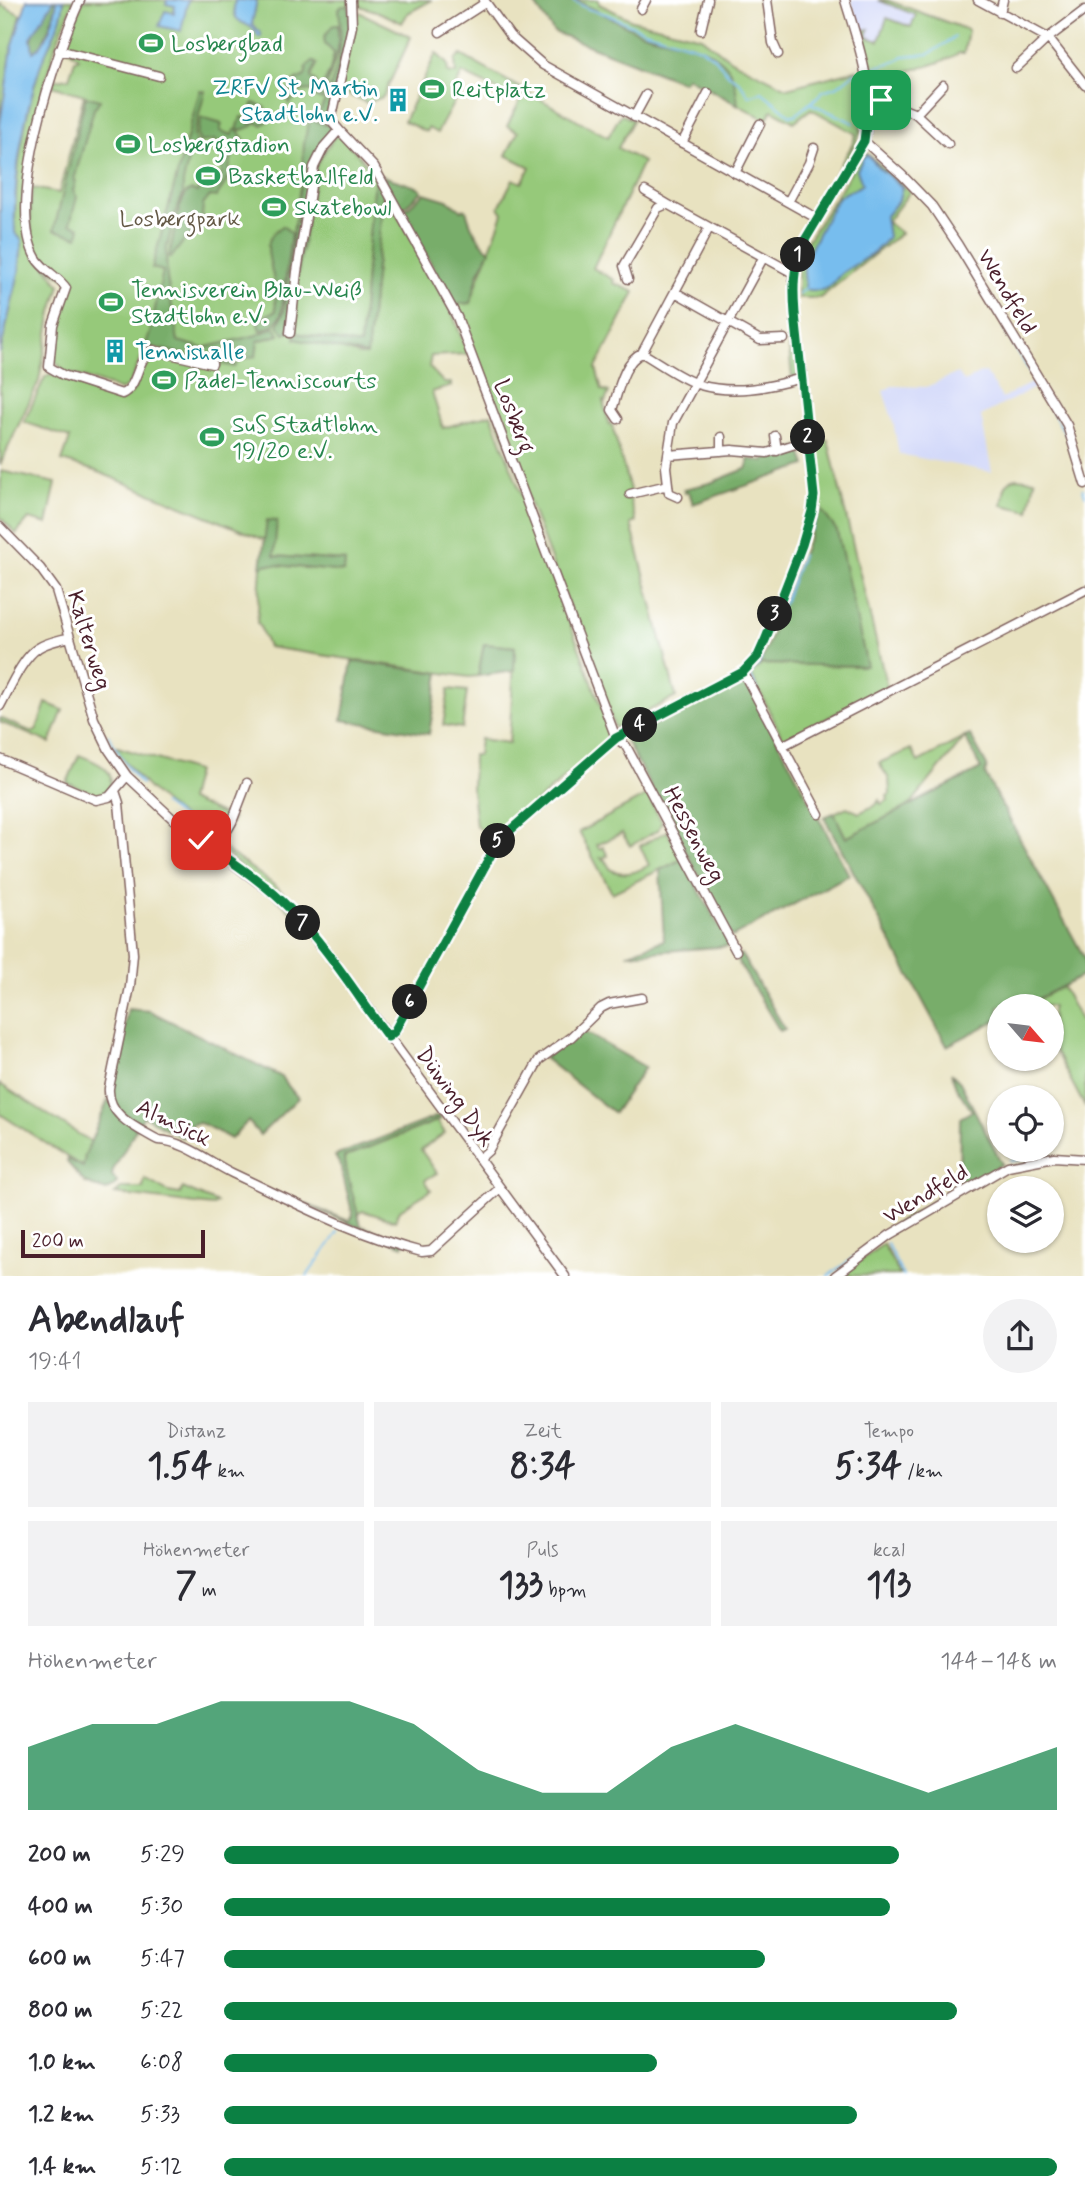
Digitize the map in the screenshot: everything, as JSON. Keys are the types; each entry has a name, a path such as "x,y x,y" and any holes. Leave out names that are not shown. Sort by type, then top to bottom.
{"street":[{"path":"79,0 59,50 34,144 27,213 31,244 36,258 46,271 66,288 53,325 49,367 63,375 122,394 132,387 144,358 153,350 212,364"},
{"path":"290,333 314,167 324,147 339,130 331,121 352,26 351,0"},
{"path":"641,9 646,0"},
{"path":"701,30 708,0"},
{"path":"767,0 773,43 778,54"},
{"path":"388,1037 394,1032 499,840 616,738 743,672 758,656 766,638 812,511 814,488 793,273 802,245 864,141 869,101 868,82 845,0"},
{"path":"978,0 1048,38 1085,85"},
{"path":"1000,13 1003,0"},
{"path":"440,32 484,1 510,36 543,65 818,219"},
{"path":"1016,68 1085,9"},
{"path":"59,50 159,76"},
{"path":"916,114 943,85"},
{"path":"682,143 708,93"},
{"path":"634,117 646,95"},
{"path":"869,101 881,100 916,114 948,144"},
{"path":"735,173 760,124"},
{"name":"Losberg","path":"339,130 374,167 457,317 616,738"},
{"name":"Wendfeld","path":"864,141 914,187 943,222 1067,425 1085,484"},
{"path":"788,202 814,148"},
{"path":"645,191 793,273"},
{"path":"628,279 624,266 665,204"},
{"path":"618,419 612,410 631,360 642,353 709,228"},
{"path":"678,498 669,494 668,485 668,455 673,423 763,258"},
{"path":"675,292 763,341 784,339"},
{"path":"642,353 694,382 723,389 752,389 802,378"},
{"path":"775,436 777,451"},
{"path":"720,451 722,437"},
{"path":"668,455 777,451 808,440"},
{"path":"630,494 668,485"},
{"name":"Kalterweg","path":"0,527 40,568 56,590 98,727 109,750 127,776"},
{"path":"782,746 1085,590"},
{"path":"0,706 29,655 51,642 70,637"},
{"path":"743,672 819,814"},
{"name":"Hessenweg","path":"616,738 625,746 736,951"},
{"path":"0,759 96,800 110,797 127,776"},
{"name":"Düwing Dyk","path":"127,776 163,811 260,883 299,918 330,956 565,1276"},
{"path":"216,850 232,822 247,783"},
{"name":"Almsick","path":"115,791 119,803 133,954 130,987 108,1096 118,1114 158,1140 184,1147 340,1224 422,1252 431,1251 500,1188"},
{"path":"479,1159 488,1151 539,1060 570,1037 601,1008 642,998"},
{"name":"Wendfeld","path":"835,1276 890,1235 1008,1167 1054,1157 1085,1159"}],"shaded area":[{"path":"851,0 887,0 942,19 868,53"},
{"path":"958,373 964,382 980,373 986,373 1002,398 1033,382 1036,387 981,416 992,472 899,454 893,421 883,391 892,386 926,387"}],"green space":[{"path":"54,0 57,0 50,26 38,51 33,52 34,31"},
{"path":"64,0 74,0 55,47 33,129 27,170 31,248 60,285 39,381 0,465 0,353 19,272 22,240 15,234 15,213 21,149 34,87"},
{"name":"Losbergpark","path":"83,0 349,0 350,14 329,124 334,128 315,167 334,137 341,135 377,176 373,190 360,346 297,333 359,355 367,355 384,189 453,315 468,354 431,356 429,367 444,383 451,383 451,386 432,392 443,428 491,414 610,730 610,738 499,835 487,834 476,826 472,790 473,755 478,755 480,739 509,743 515,647 484,644 478,676 469,677 268,647 257,623 261,568 266,564 344,572 345,561 274,556 267,521 265,540 96,471 62,461 70,438 24,422 45,377 50,374 119,397 129,396 152,347 145,350 129,385 121,390 64,371 53,359 53,349 73,281 58,275 47,266 34,244 32,188 59,193 84,95 52,86 55,80 69,78 75,60 79,58 67,49 66,43"},
{"path":"355,0 432,0 408,13 402,23 353,4"},
{"path":"532,0 599,0 599,4 632,20 701,37 731,60 787,88 857,70 864,89 865,107 857,141 819,206 815,207 856,134 811,109 794,122 772,110 766,120 687,77 683,82 554,32"},
{"path":"532,0 576,1 640,32 712,53 726,65 732,75 738,105 687,77 683,82 554,32"},
{"path":"878,0 887,0 968,30 964,53 873,81 860,31 869,29 867,37 879,41 887,18 911,27 916,15"},
{"path":"0,4 21,15 12,48 0,123"},
{"path":"349,6 350,26 330,119 318,115 338,64 339,9"},
{"path":"359,12 411,37 383,97 367,103 339,91"},
{"path":"338,24 338,50 322,100 314,97 312,90 301,91 289,104 288,94 291,87 305,76 307,66 313,61 317,64 311,77 318,85 317,91 320,91 330,71 334,53 325,44 324,37 332,26"},
{"path":"436,53 447,64 448,73 456,74 455,60 461,55 608,137 621,114 633,120 618,148 643,162 593,268 614,280 613,283 635,292 596,368 602,390 609,392 605,402 603,401 630,490 636,522 631,524 676,697 615,728 456,309 458,304 471,303 503,213 499,207 513,179 522,183 530,167 506,155 518,132 507,126 520,101 462,73 452,95 454,102 437,133 428,128 426,132 404,121"},
{"path":"200,90 205,91 194,134 197,149 190,151 183,194 174,217 166,252 167,278 178,341 203,348 257,335 275,327 279,335 258,341 256,356 239,360 235,367 152,347 142,354 150,333 163,271 152,268"},
{"path":"86,96 100,100 94,109 74,180 73,191 77,197 70,224 80,227 78,237 54,230"},
{"name":"Losbergpark","path":"253,103 265,107 271,119 262,125 255,122 253,126 238,131 244,139 234,148 226,182 216,197 210,196 203,205 202,216 207,221 186,238 171,258 169,256 180,206 186,193 191,190 197,192 199,188 212,190 221,180 224,148 215,140 200,142 197,135 201,118 222,124 220,131 232,135 234,130 237,130 241,117 246,118 249,123 253,122"},
{"path":"310,119 334,128 335,132 318,154 288,333 284,334 278,325 284,311 304,142"},
{"path":"863,150 910,192 887,222 901,233 820,298 798,298 798,272 804,246"},
{"path":"377,176 384,189 367,355 295,339 296,333 360,345 373,190"},
{"path":"383,176 420,188 422,191 401,210"},
{"path":"424,193 447,200 461,210 466,209 475,232 490,251 478,274 471,303 459,304 456,309 403,212"},
{"path":"283,226 291,233 281,315 274,325 260,331 260,318 276,311 268,244 275,231"},
{"path":"789,278 798,375 792,378 784,299"},
{"path":"812,437 828,440 887,687 784,741 751,674 762,664 866,666 826,518 820,508"},
{"path":"799,446 806,465 693,504 689,492 685,493 684,489 710,483 748,468 748,459 765,461 766,455 776,456"},
{"path":"1,471 56,483 47,524 29,519 16,534 0,517"},
{"path":"1016,478 1035,480 1029,511 1002,505 1006,485"},
{"path":"820,508 837,531 867,666 762,664 759,667"},
{"path":"267,520 277,521 274,556 345,561 344,572 267,564 261,568"},
{"path":"484,644 515,647 514,671 478,676"},
{"path":"352,661 439,673 429,734 342,720"},
{"path":"744,677 849,875 732,937 625,739"},
{"path":"449,689 467,691 462,728 443,725"},
{"path":"46,703 63,710 50,743 0,722 0,718 32,732 36,731"},
{"path":"970,735 987,766 985,774 1085,959 1085,975 1048,994 987,994 987,1025 947,1046 824,817 834,813 846,838 981,769 965,737"},
{"path":"965,737 909,806 846,838 834,813 847,807 859,813 876,805 879,800 881,804 888,800 889,779 879,763 911,749 918,762"},
{"path":"114,746 196,771 189,800 233,819 218,844 148,788"},
{"path":"79,755 99,764 109,773 111,779 106,793 97,795 67,783"},
{"path":"647,795 662,822 658,830 630,846 622,833 597,845 599,849 603,847 608,856 601,858 611,870 617,872 631,873 639,870 649,865 640,846 667,831 682,859 612,893 579,832"},
{"path":"223,848 273,884 311,922 391,1029 387,1030 312,930 223,851"},
{"path":"682,859 730,946 627,954 664,940 660,870"},
{"path":"741,954 785,1029 780,1031 735,957"},
{"path":"1062,986 1085,1029 1085,1107 1064,1068 1064,994 1047,994"},
{"path":"128,1009 150,1011 280,1076 298,1098 260,1135 248,1121 231,1139 199,1123 192,1124 182,1138 144,1116 137,1127 118,1113 111,1089"},
{"path":"581,1030 645,1067 614,1113 544,1058"},
{"path":"951,1073 960,1082 987,1135 987,1162 1002,1164 887,1233 895,1224 959,1185 960,1118 972,1111 956,1087"},
{"path":"0,1084 91,1142 83,1167 0,1114"},
{"path":"108,1100 136,1129 113,1170 112,1175 117,1182 106,1191 85,1183 67,1162 68,1159 83,1167 85,1155"},
{"path":"438,1116 441,1119 344,1157 361,1226 405,1241 403,1246 297,1201 349,1221 353,1216 341,1167 335,1156"},
{"path":"437,1121 445,1133 421,1150 437,1173 425,1180 431,1190 400,1210 395,1221 363,1211 357,1214 345,1157"},
{"path":"145,1179 168,1192 180,1194 183,1188 217,1203 212,1206 115,1194 122,1188 143,1188"},
{"path":"883,1244 900,1275 840,1276"}],"water":[{"path":"27,0 54,0 31,38 33,52 47,36 57,0 64,0 58,26 40,67 24,128 15,212 15,233 22,240 19,272 0,353 0,123 12,48"},
{"path":"167,0 188,0 181,31 159,26 165,11 174,13 175,6 166,4"},
{"path":"235,0 257,0 252,24 261,33 261,37 235,16"},
{"path":"868,155 902,187 899,200 885,217 888,237 878,248 842,273 828,288 808,290 805,288 804,268 809,252 839,197 862,184 857,170 864,156"}],"waterway":[{"path":"572,0 645,31 701,48 739,81 749,96 762,92 790,115 795,115 810,103 854,123"},
{"path":"873,68 897,61 903,56 929,54 955,37"},
{"path":"811,103 823,91 838,86 853,74 859,74"},
{"path":"798,294 806,288"},
{"path":"1004,329 1034,379"},
{"path":"1039,388 1066,435"},
{"path":"814,463 818,492"},
{"path":"1083,489 1085,495"},
{"path":"811,530 818,498"},
{"path":"783,605 802,555"},
{"path":"756,667 761,659"},
{"path":"754,670 750,675 758,693"},
{"path":"108,735 127,767 141,784"},
{"path":"163,804 213,841"},
{"path":"307,1276 338,1232"},
{"path":"887,1244 903,1276"},
{"path":"828,1276 857,1255"}],"place":[{"name":"Losbergbad","path":"151,43"},
{"name":"Reitplatz","path":"432,89"},
{"name":"ZRFV St. Martin Stadtlohn e.V.","path":"398,100"},
{"name":"Losbergstadion","path":"128,144"},
{"name":"Basketballfeld","path":"208,176"},
{"name":"Skatebowl","path":"274,207"},
{"name":"Tennisverein Blau-Weiß Stadtlohn e.V.","path":"111,302"},
{"name":"Tennishalle","path":"115,351"},
{"name":"Padel-Tenniscourts","path":"164,380"},
{"name":"SuS Stadtlohn 19/20 e.V.","path":"212,437"}],"route":[{"path":"201,840 289,908 330,956 388,1037 394,1032 499,840 616,738 750,666 766,638 802,545 814,496 795,314 793,273 796,259 864,141 869,101 881,100"}]}
